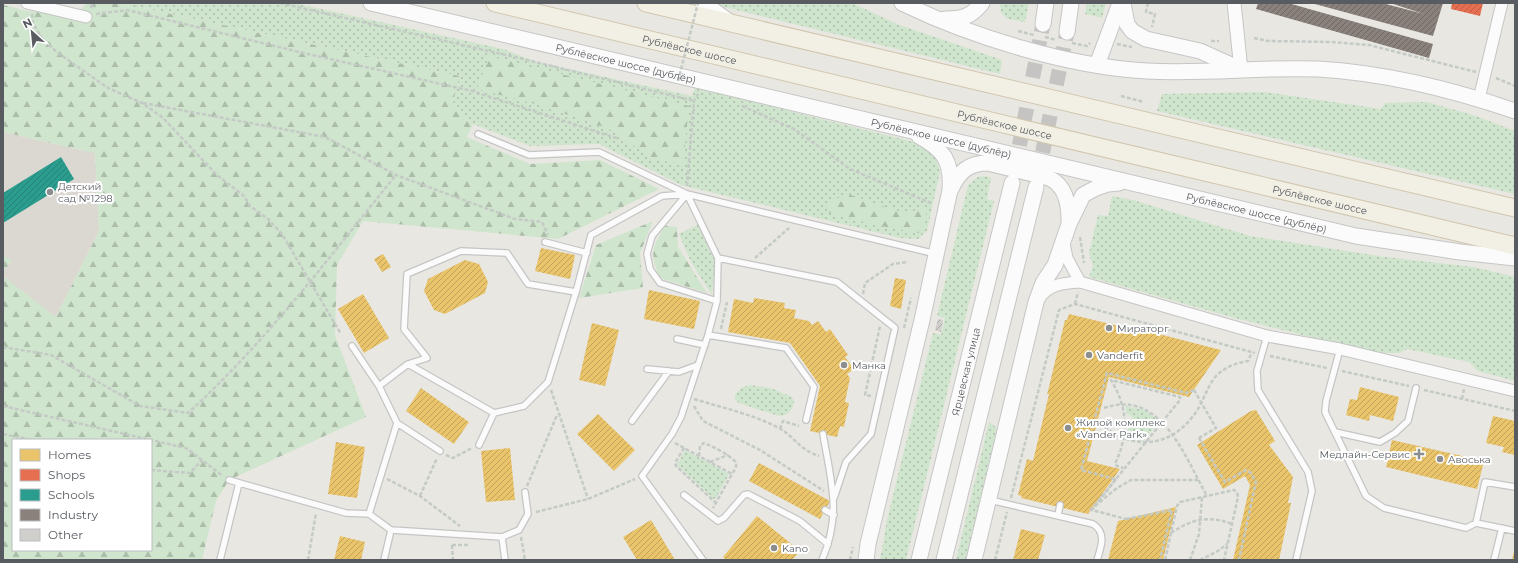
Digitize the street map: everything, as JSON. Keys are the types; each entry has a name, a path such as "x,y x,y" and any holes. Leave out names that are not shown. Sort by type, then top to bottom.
{"main road":[{"name":"Рублёвское шоссе (дублёр)","path":"371,3 1356,236 1460,252 1515,258"},
{"name":"Рублёвское шоссе","path":"495,3 1515,246"},
{"path":"646,3 1515,208"},
{"path":"703,3 717,14 739,26"},
{"path":"902,3 935,19 1012,44 1097,65 1146,71 1194,72 1316,69 1355,72 1422,83 1515,111"},
{"path":"935,19 960,19 972,14 982,3"},
{"path":"1043,24 1046,3"},
{"path":"1067,32 1071,3"},
{"path":"1097,65 1120,3"},
{"path":"1124,3 1127,24 1132,31 1146,39 1200,51 1241,70"},
{"path":"866,560 868,544 922,320 950,190 951,177 946,158 939,148 908,129"},
{"path":"950,190 961,172 978,163 1049,178 1058,185 1066,197 1069,224"},
{"name":"Ярцевская улица","path":"918,560 1012,183"},
{"path":"974,560 990,500 1036,302 1043,283 1055,266 1069,224 1083,196 1096,188 1108,184 1128,183"},
{"path":"944,560 1036,187"}],"street":[{"path":"1234,3 1241,70"},
{"path":"1479,99 1502,3"},
{"path":"29,4 86,18"},
{"path":"1064,242 1067,258 1080,282"},
{"path":"1036,302 1042,294 1052,286 1064,283 1080,282 1267,336 1340,349 1515,391"}],"lane":[{"path":"478,134 529,155 600,152 687,194 936,254"},
{"path":"408,364 494,413 524,406 548,382 576,292 591,235 662,196 687,194"},
{"path":"687,194 718,258 717,301 705,345 688,397 672,434 642,476 703,560"},
{"path":"687,194 652,236 647,254 650,269 660,283 717,301"},
{"path":"545,242 587,253"},
{"path":"379,386 408,364 427,358 404,329 407,274 461,251 507,253 528,284 576,292"},
{"path":"718,258 750,263 837,282 895,328 871,434 846,462 834,498"},
{"path":"708,335 786,348 814,387 806,420"},
{"path":"1267,336 1256,379 1258,390 1308,472 1312,484 1312,490 1296,560"},
{"path":"677,339 705,345"},
{"path":"352,346 379,386 397,423 440,451"},
{"path":"1340,349 1326,401 1325,412 1366,496 1384,508 1466,528 1476,523 1515,531"},
{"path":"647,369 679,372 698,365"},
{"path":"632,421 670,371"},
{"path":"1335,432 1380,442 1395,433 1408,421 1416,388"},
{"path":"479,445 494,413"},
{"path":"369,514 397,423"},
{"path":"822,560 828,544 834,515 834,498 823,434"},
{"path":"229,480 346,513 369,514 391,530 452,532 502,537 519,530 528,514 525,492"},
{"path":"1476,523 1485,482 1515,487"},
{"path":"220,560 239,483"},
{"path":"684,495 715,520 722,520 742,496 748,494 804,524 828,544"},
{"path":"990,500 1089,522 1099,529 1102,542 1097,560"},
{"path":"1058,515 1060,505"},
{"path":"825,510 834,515"},
{"path":"1494,560 1502,528"},
{"path":"384,560 391,530"},
{"path":"502,537 505,560"}],"path":[{"path":"280,3 519,58 694,101"},
{"path":"678,81 698,3"},
{"path":"1148,3 1146,12 1155,14 1151,31"},
{"path":"29,4 33,23 43,40 58,54 108,88 142,103 162,117 216,175 244,196 250,206 268,219 282,234 341,334"},
{"path":"86,18 103,13 127,10 299,52 472,91 619,139"},
{"path":"1254,38 1268,41 1331,42 1369,46 1485,74 1515,86"},
{"path":"687,194 694,101 702,88"},
{"path":"1121,96 1144,102"},
{"path":"142,103 325,137 396,175 515,219 542,222 552,244"},
{"path":"737,104 794,129 850,169 933,203 932,218 944,220"},
{"path":"3,347 51,355 140,406 188,412 223,381 310,281 396,175"},
{"path":"750,263 797,220"},
{"path":"862,302 865,282 893,264 908,262"},
{"path":"995,560 1059,310 1075,304 1262,355 1334,369 1515,412"},
{"path":"865,395 882,318"},
{"path":"1100,423 1113,434 1124,440 1145,443 1157,441 1172,434 1193,417 1216,376 1229,366 1248,361 1252,352"},
{"path":"1160,560 1172,510 1126,519 1092,510 1116,479 1082,470 1107,373 1186,393 1194,390 1216,428 1199,438 1225,482 1246,470 1256,482 1238,560"},
{"path":"1123,468 1115,464 1124,440 1126,421 1123,404 1111,380 1180,397 1180,400 1123,468 1090,513 1117,488 1131,480 1198,480"},
{"path":"548,382 588,499"},
{"path":"688,397 703,421 760,450 834,498"},
{"path":"688,397 749,414 780,429 806,452 827,458"},
{"path":"1104,408 1123,404 1145,409 1162,422 1172,434 1207,496"},
{"path":"3,406 147,439"},
{"path":"525,492 558,414"},
{"path":"780,429 782,421 804,427 806,420"},
{"path":"3,434 28,439"},
{"path":"152,440 186,448 229,480"},
{"path":"699,456 700,446 704,443 734,458 736,463 736,467 709,515"},
{"path":"420,496 440,451 453,458 479,445"},
{"path":"716,503 676,466 675,463 682,447 732,474"},
{"path":"710,462 728,455"},
{"path":"152,470 190,473 202,460"},
{"path":"381,476 420,496 472,535"},
{"path":"528,514 588,499 642,476"},
{"path":"1165,560 1178,504 1181,501 1234,490 1237,492 1238,496 1224,560"},
{"path":"1190,560 1197,542 1202,518 1202,497"},
{"path":"308,560 318,505"},
{"path":"1171,534 1187,523 1202,518 1220,520 1232,524"},
{"path":"519,530 525,560"},
{"path":"452,532 454,560"},
{"path":"1200,560 1218,551 1228,543"}],"shaded area":[{"name":"Детский сад №1298","path":"3,132 95,153 99,231 56,317 3,314"}],"green space":[{"path":"87,3 120,3 459,76 453,103 473,124 467,137 530,164 600,160 659,189 558,239 363,221 337,265 335,335 366,417 229,480 216,501 202,560 3,560 3,276 56,317 99,231 95,153 3,132 3,5 28,11 74,16"},
{"path":"120,3 294,3 503,49 537,62 692,96 696,84 797,113 922,144 932,152 940,172 927,231 918,239 900,238 681,185 599,144 530,146 473,124 453,103 459,76"},
{"path":"716,3 852,3 897,24 1002,60 1000,74 720,6"},
{"path":"1000,3 1029,3 1025,22 1008,19 1001,13"},
{"path":"1087,3 1106,3 1102,18 1085,14"},
{"path":"489,56 689,106 683,164 655,160 607,128 536,104 477,89"},
{"path":"1264,92 1381,109 1385,103 1427,102 1476,116 1515,131 1515,194 1157,111 1162,94"},
{"path":"985,176 991,178 987,199 994,201 906,560 880,560 887,520 933,333 941,335 945,318 937,316 968,185 978,177"},
{"path":"848,194 905,214 927,207 924,234 870,224 827,212 829,202"},
{"path":"1112,196 1133,200 1250,236 1385,257 1474,267 1515,277 1515,381 1478,371 1469,362 1407,349 1400,353 1374,353 1235,318 1089,277 1093,266 1089,253 1098,215 1108,216"},
{"path":"653,221 640,253 643,288 579,298 596,245"},
{"path":"699,224 716,258 712,295 691,262 679,234"},
{"path":"665,226 677,227 678,247 707,293 660,278 653,256 657,240"},
{"path":"3,255 12,261 3,272"},
{"path":"750,385 771,388 792,397 794,402 791,410 788,414 779,416 739,403 735,399 735,395 741,388"},
{"path":"1126,406 1144,410 1160,421 1143,441 1127,438 1127,430 1131,427 1133,422 1131,416 1126,413"},
{"path":"989,422 997,428 966,560 956,560"},
{"path":"685,450 729,474 716,498 714,499 677,465"}],"building: Homes":[{"path":"541,248 575,255 570,279 535,271"},
{"path":"383,254 391,267 382,272 374,259"},
{"path":"465,260 479,264 488,282 485,293 445,314 434,310 424,291 428,279"},
{"path":"895,278 906,280 901,309 890,306"},
{"path":"649,290 700,301 694,329 644,319"},
{"path":"363,294 389,338 364,353 338,309"},
{"path":"754,298 785,303 784,308 796,310 794,318 809,321 812,325 818,321 826,332 830,329 848,355 845,357 854,369 847,374 850,378 845,402 849,403 844,427 840,426 837,437 810,431 820,386 790,343 728,332 734,299 753,303"},
{"name":"Жилой комплекс «Vander Park»","path":"1069,314 1147,333 1147,331 1221,350 1189,397 1109,377 1087,461 1120,469 1088,514 1021,498 1022,496 1018,495 1027,459 1033,461 1065,320 1067,320"},
{"path":"592,323 619,330 605,386 579,380"},
{"path":"1360,387 1399,397 1393,421 1370,415 1369,421 1346,415 1350,399 1357,400"},
{"path":"421,388 469,422 454,444 406,411"},
{"path":"1256,410 1275,441 1269,445 1293,477 1288,503 1291,503 1279,560 1233,560 1250,485 1245,476 1223,489 1197,445 1251,411"},
{"path":"598,414 635,450 614,471 577,434"},
{"path":"1493,416 1515,421 1515,455 1502,452 1504,447 1486,443"},
{"path":"1392,440 1484,461 1477,489 1386,467"},
{"path":"336,442 365,447 357,498 328,494"},
{"path":"510,448 515,500 486,502 481,451"},
{"path":"759,463 830,501 820,519 749,481"},
{"path":"1176,507 1163,560 1108,560 1118,521"},
{"path":"757,516 800,551 792,560 726,560 723,557"},
{"path":"651,520 675,560 637,560 623,537"},
{"path":"1021,529 1045,535 1038,560 1013,560"},
{"path":"340,536 365,542 361,560 334,560"},
{"path":"1514,551 1515,560 1512,560"}],"building: Shops":[{"path":"1452,3 1483,3 1480,16 1451,9"}],"building: Schools":[{"path":"61,157 74,179 3,223 3,193"}],"building: Industry":[{"path":"1258,3 1288,3 1433,44 1429,58 1256,9"},
{"path":"1311,3 1382,3 1424,14 1390,3 1443,3 1433,36"}],"building: Other":[{"path":"938,319 943,320 941,332 935,330"}],"tunnel":[{"path":"1015,168 1043,24"},
{"path":"1038,175 1067,32"}],"place":[{"name":"Детский сад №1298","path":"50,192"},
{"name":"Мираторг","path":"1109,328"},
{"name":"Vanderfit","path":"1089,355"},
{"name":"Манка","path":"844,365"},
{"name":"Жилой комплекс «Vander Park»","path":"1068,428"},
{"name":"Медлайн-Сервис","path":"1419,454"},
{"name":"Авоська","path":"1440,459"},
{"name":"Kano","path":"774,548"}]}
